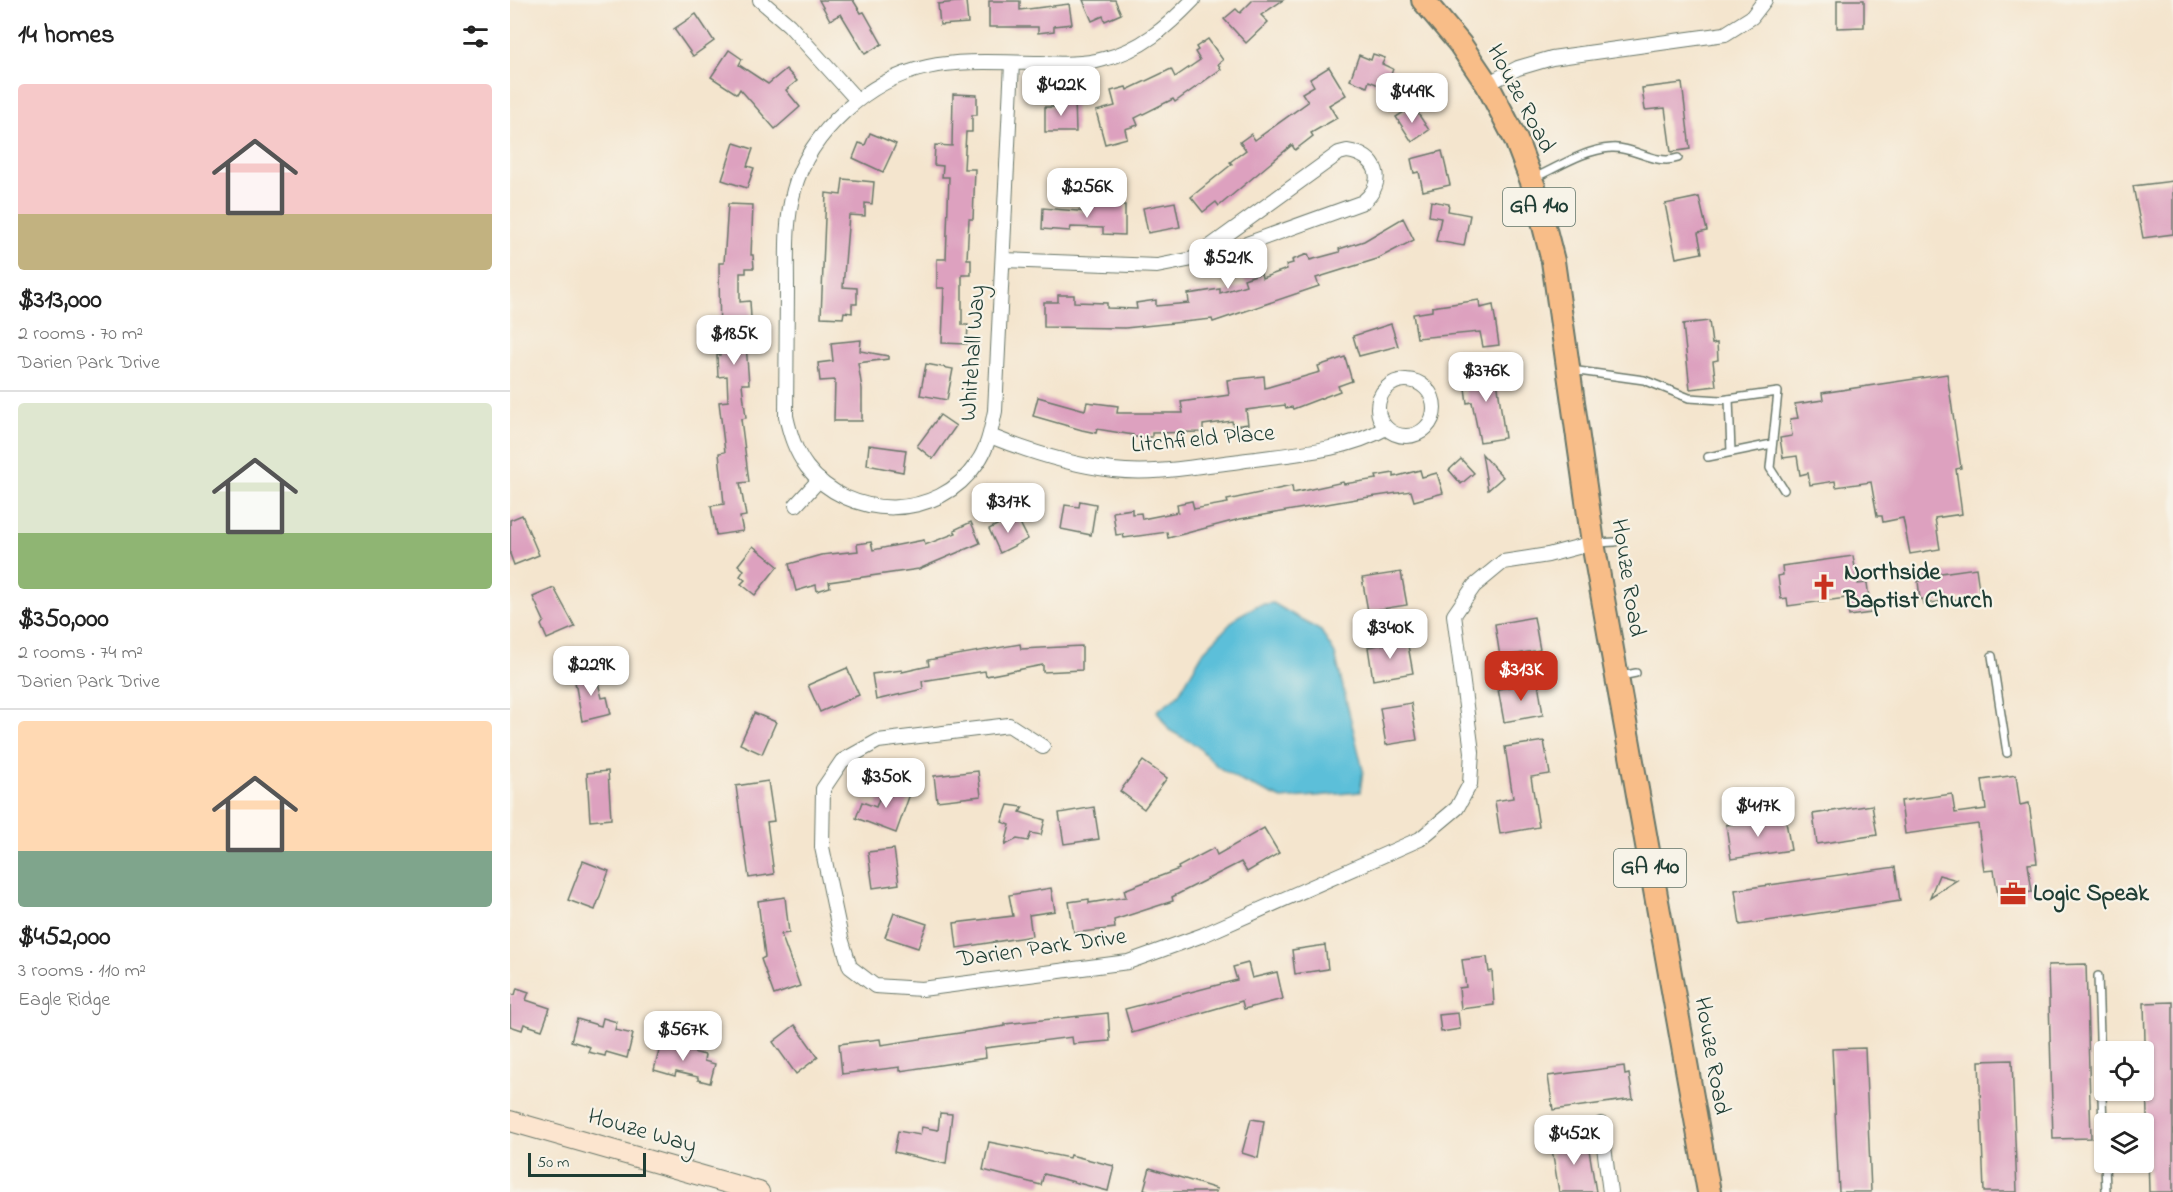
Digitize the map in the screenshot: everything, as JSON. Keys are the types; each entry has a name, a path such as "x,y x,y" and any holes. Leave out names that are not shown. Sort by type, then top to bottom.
{"main road":[{"name":"Houze Road","path":"1423,0 1460,44 1487,84 1516,140 1531,179 1553,261 1569,370 1604,542 1709,1192"}],"street":[{"path":"760,0 789,25 857,100"},
{"name":"Whitehall Way","path":"1012,63 995,411 990,436 977,464 960,483 940,497 914,506 891,509 864,505 841,495 819,480 797,451 786,416 787,223 794,188 808,155 828,126 857,100 884,81 918,68 963,62 1079,64 1127,51 1167,27 1193,0"},
{"path":"1487,84 1518,68 1552,58 1725,34 1752,17 1765,0"},
{"path":"1003,260 1157,266 1205,259 1362,202 1371,195 1376,184 1373,164 1359,153 1339,153 1193,259"},
{"path":"1404,380 1422,385 1428,392 1434,409 1432,418 1420,432 1402,436 1386,428 1378,412 1378,403 1387,387 1404,380"},
{"name":"Litchfield Place","path":"990,436 1040,456 1113,470 1162,471 1298,453 1367,438 1386,428"},
{"path":"796,505 819,480"},
{"name":"Darien Park Drive","path":"1043,747 1009,725 878,741 842,761 823,789 822,848 841,938 850,967 875,986 922,989 1128,962 1203,935 1420,840 1457,808 1470,784 1472,752 1454,615 1474,586 1503,562 1548,555 1604,542"},
{"name":"Houze Way","path":"510,1121 759,1192"},
{"path":"1601,1124 1610,1192"}],"lane":[{"path":"1531,179 1576,157 1611,147 1634,150 1662,160 1678,158"},
{"path":"1569,370 1644,380 1689,398 1729,399 1778,392 1770,468 1784,490"},
{"path":"1729,399 1731,452"},
{"path":"1708,457 1772,444"},
{"path":"1992,656 2007,753"},
{"path":"2098,976 2103,1113"},
{"path":"2105,1173 2106,1192"}],"water":[{"path":"1273,603 1321,631 1335,654 1363,770 1360,792 1282,799 1243,782 1218,767 1196,745 1169,730 1157,711 1178,695 1204,651 1238,616 1258,605"}],"building":[{"path":"819,0 853,0 861,13 864,12 882,44 865,54 841,14 830,20"},
{"path":"1083,0 1115,0 1121,14 1105,21 1103,16 1092,21"},
{"path":"1253,0 1283,0 1261,15 1268,22 1246,43 1224,19 1236,9 1240,13"},
{"path":"1837,0 1864,0 1864,27 1837,28"},
{"path":"966,1 968,23 940,25 938,4"},
{"path":"989,1 1020,1 1020,10 1069,4 1072,24 1054,26 1054,31 1038,33 1038,27 989,27"},
{"path":"696,14 714,41 693,56 674,29"},
{"path":"1208,39 1223,60 1218,64 1221,69 1175,102 1173,99 1135,118 1138,125 1125,129 1127,138 1105,144 1096,111 1115,106 1111,91 1126,87 1127,90 1171,69 1175,77 1200,60 1195,52 1198,50 1196,47"},
{"path":"729,50 742,59 739,65 768,84 786,69 797,81 786,90 800,107 775,129 740,89 737,94 711,77"},
{"path":"1373,54 1385,58 1382,64 1393,69 1386,88 1369,81 1367,87 1350,80 1359,55 1371,60"},
{"path":"1329,67 1346,95 1329,105 1337,118 1311,133 1313,136 1295,150 1292,145 1219,206 1216,202 1203,212 1191,197 1246,150 1240,142 1251,134 1255,140 1308,102 1302,93 1314,86 1310,79"},
{"path":"1682,83 1690,149 1671,152 1665,108 1645,110 1642,88"},
{"path":"953,94 977,95 977,115 972,115 972,132 966,132 964,169 975,169 973,219 969,219 967,259 971,259 971,275 962,275 962,325 968,325 967,344 942,343 944,288 937,288 937,259 946,259 949,177 942,177 943,166 934,165 935,145 952,146"},
{"path":"1075,99 1076,132 1045,132 1045,107 1058,107 1058,100"},
{"path":"1413,106 1429,130 1412,142 1396,117"},
{"path":"870,133 896,144 883,172 853,158 859,143 865,145"},
{"path":"734,143 753,149 747,166 754,168 747,188 722,180"},
{"path":"1442,151 1450,185 1423,191 1419,172 1414,173 1411,159"},
{"path":"843,179 874,182 872,204 865,203 865,216 849,215 843,287 857,288 857,304 852,304 852,313 844,312 843,318 821,317 826,193 841,195"},
{"path":"2173,181 2173,234 2143,238 2133,186"},
{"path":"1699,197 1707,231 1698,233 1702,253 1676,258 1665,204"},
{"path":"1431,201 1449,204 1448,211 1470,215 1464,246 1436,241 1441,218 1429,216"},
{"path":"1175,202 1180,227 1148,233 1143,208"},
{"path":"728,204 753,205 751,255 753,255 754,268 746,268 746,273 740,273 740,302 750,301 751,318 744,318 749,384 742,384 746,418 741,419 749,482 740,483 746,516 740,517 743,531 716,535 711,506 724,504 719,453 725,452 719,402 728,401 727,376 718,377 717,355 720,355 719,263 724,263"},
{"path":"1089,204 1125,205 1125,235 1103,234 1103,228 1071,227 1070,231 1042,229 1043,208 1089,212"},
{"path":"1403,218 1414,240 1377,259 1316,278 1319,286 1213,322 1212,319 1125,328 1044,327 1044,302 1058,302 1058,295 1074,295 1074,302 1107,303 1107,308 1137,309 1136,303 1156,300 1156,306 1189,303 1188,294 1220,289 1220,293 1246,285 1244,279 1261,273 1262,278 1287,269 1286,265 1293,263 1292,260 1308,254 1310,260 1340,252 1339,249 1364,241"},
{"path":"1479,300 1480,308 1493,305 1499,345 1483,347 1480,332 1417,338 1413,314 1432,311 1432,307"},
{"path":"1709,321 1712,344 1717,343 1718,360 1713,361 1716,386 1690,389 1683,324"},
{"path":"1391,324 1398,346 1359,356 1353,336"},
{"path":"861,340 860,351 888,356 888,359 858,363 862,389 862,421 834,421 835,380 820,381 818,363 833,361 831,343"},
{"path":"1345,357 1352,381 1338,386 1340,391 1293,409 1292,407 1286,408 1285,405 1246,410 1248,424 1233,426 1232,421 1203,425 1203,432 1152,433 1152,437 1133,437 1133,435 1097,429 1096,433 1033,416 1038,397 1085,410 1087,402 1118,406 1117,413 1183,413 1181,402 1229,395 1227,380 1264,376 1265,388 1320,372 1318,366"},
{"path":"926,364 953,369 947,400 920,395"},
{"path":"1495,366 1505,438 1480,442 1472,402 1467,403 1465,388 1468,388 1467,381 1471,381 1469,370"},
{"path":"1947,374 1961,468 1956,469 1962,514 1935,518 1940,549 1910,554 1903,518 1883,522 1882,516 1877,516 1871,482 1836,487 1835,481 1810,485 1808,473 1800,475 1797,456 1783,458 1780,438 1792,436 1790,419 1798,418 1795,404 1823,400 1822,393"},
{"path":"940,415 956,426 933,459 917,446"},
{"path":"869,445 906,450 903,472 867,465"},
{"path":"1482,454 1503,477 1488,490"},
{"path":"1461,459 1474,473 1461,484 1449,470"},
{"path":"1420,470 1422,477 1437,473 1443,493 1414,501 1411,491 1356,499 1240,519 1168,538 1167,532 1124,538 1123,534 1116,535 1113,512 1132,509 1132,514 1141,513 1142,519 1178,512 1177,504 1192,501 1194,509 1228,503 1227,500 1292,486 1293,493 1343,482 1344,484 1377,479 1376,476 1394,473 1394,477"},
{"path":"1080,501 1096,504 1091,535 1061,529 1065,505 1079,507"},
{"path":"522,515 539,555 514,565 510,554 510,520"},
{"path":"1016,515 1028,539 1000,553 989,529"},
{"path":"971,522 980,543 919,569 829,582 830,587 817,591 816,585 796,591 789,564 821,555 858,551 857,544 871,542 873,550 924,540 925,545 956,533 954,530"},
{"path":"753,546 778,566 755,595 741,584 745,580 740,576 744,570 738,565"},
{"name":"Northside Baptist Church","path":"1853,556 1858,584 1867,583 1871,613 1849,616 1846,598 1788,606 1787,598 1781,599 1778,576 1783,575 1782,566"},
{"path":"1976,568 1980,596 1924,604 1923,599 1920,599 1918,581 1921,581 1920,576"},
{"path":"1401,572 1407,605 1368,611 1362,578"},
{"path":"554,588 575,627 547,639 541,625 544,621 533,597"},
{"path":"1534,617 1540,650 1500,657 1495,624"},
{"path":"1407,640 1413,673 1373,680 1368,647"},
{"path":"1020,644 1021,649 1082,646 1082,670 1043,672 1043,665 986,676 985,671 922,681 923,689 876,700 872,674 902,670 902,672 929,666 928,660"},
{"path":"847,668 859,695 820,712 808,685"},
{"path":"595,671 602,698 607,697 611,714 582,721 574,676"},
{"path":"1538,682 1543,715 1504,722 1498,689"},
{"path":"1411,703 1417,740 1386,745 1380,708"},
{"path":"754,713 776,722 762,754 740,744"},
{"path":"1544,741 1550,774 1531,777 1539,827 1500,834 1495,801 1513,798 1505,747"},
{"path":"1143,761 1167,778 1144,809 1120,791"},
{"path":"608,771 611,819 590,821 587,773"},
{"path":"978,771 981,796 937,801 934,776"},
{"path":"2016,775 2020,805 2029,803 2037,863 2028,864 2032,892 1998,896 1994,870 1984,871 1978,824 1905,834 1901,801 1952,794 1955,813 1986,809 1982,780"},
{"path":"768,781 774,821 767,822 774,874 749,878 736,786"},
{"path":"885,784 910,794 896,833 856,818 862,802 876,807"},
{"path":"1008,805 1023,807 1020,812 1045,820 1041,835 1031,833 1028,841 1017,839 1005,845 1010,825 1002,822"},
{"path":"1872,805 1877,835 1817,844 1813,814"},
{"path":"1094,807 1099,839 1064,844 1059,813"},
{"path":"1785,816 1791,850 1731,859 1726,825"},
{"path":"1264,828 1279,853 1247,872 1241,862 1172,897 1173,901 1114,920 1115,928 1074,933 1069,902 1089,899 1089,903 1126,897 1124,890 1179,869 1178,867 1214,848 1217,855"},
{"path":"894,849 899,884 873,888 868,852"},
{"path":"583,861 609,871 595,910 568,900"},
{"path":"1895,867 1900,901 1740,925 1735,890"},
{"path":"1939,875 1957,880 1930,897"},
{"path":"1051,888 1055,911 1029,915 1032,936 957,948 954,923 1013,916 1009,895"},
{"path":"785,897 789,933 781,934 800,986 774,995 761,959 765,957 758,901"},
{"path":"894,913 927,924 918,948 885,937"},
{"path":"1325,945 1328,969 1295,974 1292,950"},
{"path":"1487,957 1489,972 1492,971 1494,1005 1461,1009 1459,988 1466,987 1462,960"},
{"path":"1248,963 1252,978 1277,972 1283,999 1244,1009 1242,1001 1132,1033 1125,1009 1237,980 1233,967"},
{"path":"2086,964 2091,1138 2053,1139 2048,965"},
{"path":"517,988 529,992 526,1000 550,1008 542,1030 524,1024 522,1030 510,1026 510,994 515,995"},
{"path":"2173,1002 2173,1192 2149,1192 2148,1173 2154,1173 2154,1113 2147,1113 2147,1101 2154,1101 2154,1041 2145,1041 2144,1003"},
{"path":"1108,1013 1110,1041 1073,1044 1072,1037 985,1048 986,1058 900,1071 900,1067 842,1074 839,1044 880,1039 881,1045 1005,1026 1005,1024"},
{"path":"1458,1013 1460,1029 1441,1032 1439,1015"},
{"path":"603,1018 617,1022 615,1030 633,1034 627,1058 606,1052 605,1056 588,1052 590,1047 571,1041 577,1019 601,1026"},
{"path":"795,1025 818,1057 796,1074 773,1042"},
{"path":"662,1040 681,1044 680,1049 705,1055 704,1061 715,1064 710,1083 698,1080 698,1077 676,1072 675,1076 654,1070"},
{"path":"1865,1048 1871,1192 1839,1192 1832,1049"},
{"path":"2012,1060 2017,1192 1984,1192 1979,1061"},
{"path":"1624,1066 1625,1075 1629,1074 1633,1099 1553,1110 1548,1076"},
{"path":"940,1113 952,1114 946,1164 894,1152 898,1131 920,1135 922,1127 938,1130"},
{"path":"1251,1119 1264,1121 1258,1158 1242,1153"},
{"path":"1587,1138 1596,1192 1559,1192 1551,1143"},
{"path":"989,1142 1069,1158 1070,1155 1114,1166 1108,1191 1044,1174 1041,1185 983,1170"},
{"path":"1150,1168 1217,1189 1216,1192 1153,1192 1144,1189"}],"place":[{"name":"Northside Baptist Church","path":"1824,587"},
{"name":"Logic Speak","path":"2013,894"}]}
